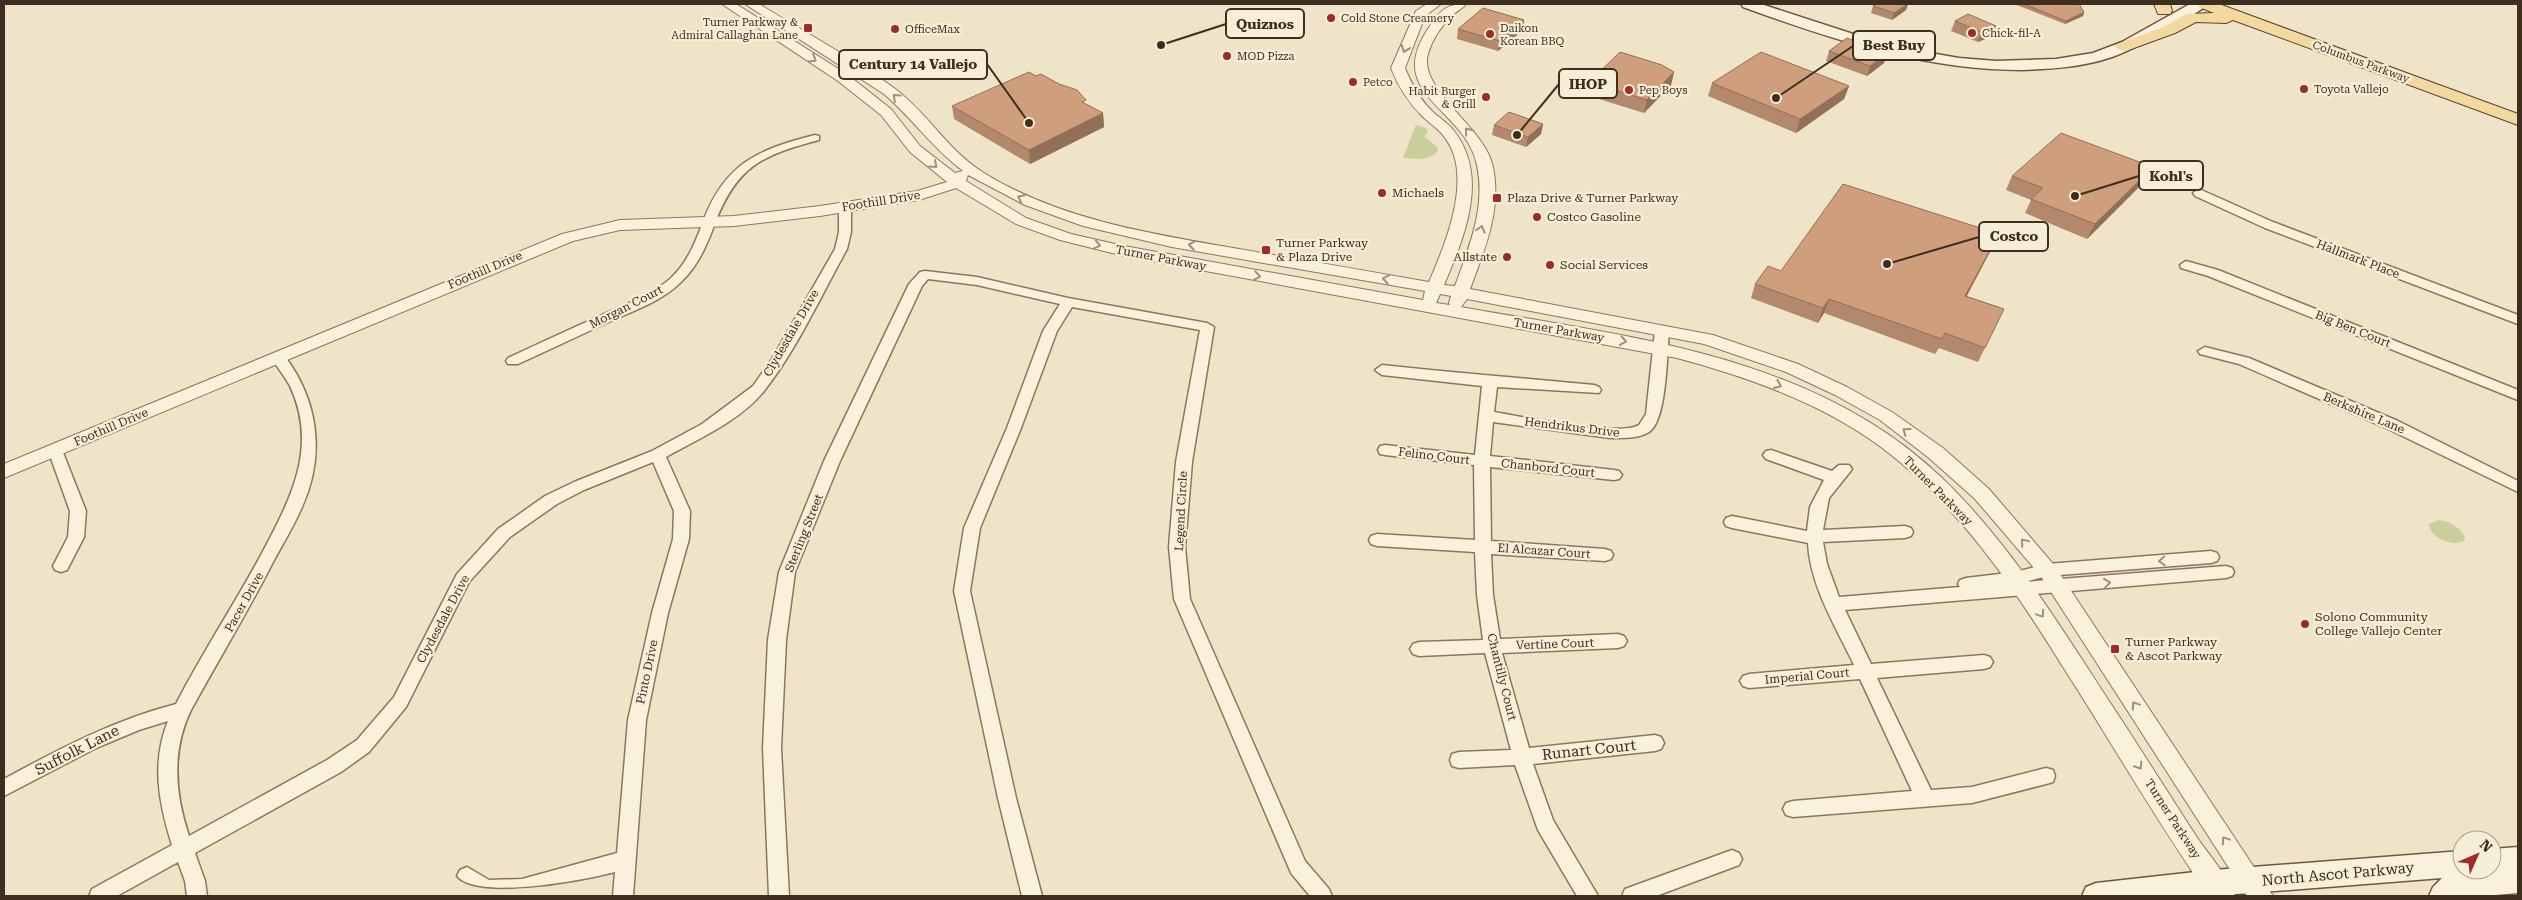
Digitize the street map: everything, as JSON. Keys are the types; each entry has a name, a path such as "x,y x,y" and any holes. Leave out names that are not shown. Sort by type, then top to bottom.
{"main road":[{"path":"1748,4 1862,44 1911,56 1952,62 2013,66 2058,64 2097,57 2169,30 2194,17 2210,16 2231,19 2361,62"},
{"path":"1769,4 1896,46 1951,55 2007,58 2048,56 2084,50 2104,42 2168,6"},
{"path":"2123,47 2200,4"},
{"name":"Columbus Parkway","path":"2205,4 2518,120"},
{"name":"Columbus Parkway","path":"2229,4 2518,110"},
{"path":"2502,861 2518,860"},
{"name":"North Ascot Parkway","path":"2096,896 2218,889 2256,889 2452,865"},
{"path":"2442,896 2449,888 2456,886 2518,880"}],"street":[{"name":"Turner Parkway","path":"728,4 843,78 886,112 899,126 915,149 958,183 1021,221 1066,237 1210,268 1454,311 1661,339 1706,339 1792,368 1841,391 1886,416 1936,453 1982,494 2047,570 2109,668 2256,889"},
{"name":"Turner Parkway","path":"751,4 889,91 910,109 949,154 1001,189 1030,202 1088,223 1172,242 1460,292 1661,339 1806,397 1883,441 1911,461 1949,498 1995,550 2020,584 2218,889"},
{"path":"1427,306 1449,253 1466,187 1466,175 1461,153 1455,141 1448,132 1413,100 1398,68 1420,14 1434,4"},
{"path":"1454,311 1483,226 1488,193 1484,160 1479,145 1460,121 1434,96 1421,75 1421,62 1426,41 1439,21 1460,4"},
{"name":"Morgan Court","path":"513,361 636,304 674,282 686,270 698,252 724,188 742,168 766,154 793,143 815,138"},
{"path":"949,154 947,163 961,173 958,183"},
{"name":"Foothill Drive","path":"4,471 568,237 629,224 711,222 845,207 919,195 958,183"},
{"name":"Hallmark Place","path":"2199,193 2269,225 2518,320"},
{"name":"Clydesdale Drive","path":"99,896 334,766 363,746 400,702 463,578 484,552 504,533 558,496 657,455 707,428 758,389 778,360 841,249 845,232 845,207"},
{"name":"Big Ben Court","path":"2186,265 2213,273 2518,395"},
{"name":"Sterling Street","path":"779,896 772,748 777,640 787,572 832,461 916,284 925,275 977,281"},
{"name":"Legend Circle","path":"977,281 1068,302 1207,327 1184,462 1177,547 1182,599 1298,867 1322,896"},
{"path":"1032,896 962,591 972,528 1014,428 1050,332 1068,302"},
{"name":"Hendrikus Drive","path":"1487,416 1618,434 1640,431 1648,426 1653,414 1661,339"},
{"name":"Berkshire Lane","path":"2205,351 2244,361 2393,425 2518,487"},
{"name":"Pacer Drive","path":"197,896 166,790 170,742 182,710 251,591 300,493 307,469 310,438 307,418 294,380 278,357"},
{"path":"1382,370 1490,382 1520,382 1594,390"},
{"name":"Chantilly Court","path":"1490,382 1482,462 1485,595 1492,646 1523,757 1545,824 1588,896"},
{"path":"55,450 78,511 76,537 61,566"},
{"name":"Felino Court","path":"1385,450 1482,462"},
{"name":"Pinto Drive","path":"623,896 637,720 660,614 681,539 680,504 657,455"},
{"path":"1771,455 1839,473 1821,498 1815,519 1814,537 1819,564 1832,600 1926,800"},
{"name":"Chanbord Court","path":"1482,462 1614,475"},
{"path":"1732,522 1801,537 1905,532"},
{"name":"El Alcazar Court","path":"1378,540 1605,555"},
{"path":"2020,584 2047,570 2211,557"},
{"path":"1832,600 2020,584 2059,587 2226,572"},
{"name":"Vertine Court","path":"1419,649 1618,641"},
{"name":"Imperial Court","path":"1749,681 1984,662"},
{"name":"Suffolk Lane","path":"4,788 102,735 155,716 182,710"},
{"name":"Runart Court","path":"1459,760 1523,757 1655,743"},
{"path":"1793,809 1972,795 2046,776"},
{"path":"1632,896 1732,859"},
{"path":"467,876 486,889 522,888 625,860"}],"green space":[{"path":"1416,125 1426,128 1428,132 1424,136 1438,148 1437,152 1425,158 1403,158"},
{"path":"2439,520 2458,528 2465,538 2464,541 2454,543 2437,537 2430,529 2429,524"}],"building":[{"path":"1876,4 1908,4 1894,13 1873,6"},
{"path":"2024,4 2079,4 2084,12 2066,21"},
{"path":"1483,8 1524,20 1500,41 1458,29"},
{"path":"1968,14 1996,26 1982,32 1955,21"},
{"path":"1847,38 1887,53 1870,66 1829,51"},
{"path":"1620,52 1662,65 1674,72 1647,100 1589,82"},
{"path":"1761,52 1849,86 1800,119 1712,83"},
{"path":"1029,72 1036,76 1041,74 1059,84 1077,90 1086,100 1082,102 1103,113 1029,150 952,106"},
{"path":"1509,112 1543,124 1528,137 1494,125"},
{"path":"2061,133 2153,167 2095,224 2031,199 2043,188 2012,176"},
{"path":"1843,184 1999,234 1965,296 2004,309 1985,348 1945,333 1942,339 1829,299 1823,308 1755,284 1768,266 1781,271"}],"place":[{"name":"Cold Stone Creamery","path":"1331,18"},
{"name":"Turner Parkway & Admiral Callaghan Lane","path":"808,28"},
{"name":"OfficeMax","path":"895,29"},
{"name":"Chick-fil-A","path":"1972,33"},
{"name":"Daikon Korean BBQ","path":"1490,34"},
{"name":"Quiznos","path":"1161,45"},
{"name":"MOD Pizza","path":"1227,56"},
{"name":"Petco","path":"1353,82"},
{"name":"Toyota Vallejo","path":"2304,89"},
{"name":"Pep Boys","path":"1629,90"},
{"name":"Habit Burger & Grill","path":"1486,97"},
{"name":"Best Buy","path":"1776,98"},
{"name":"Century 14 Vallejo","path":"1029,123"},
{"name":"IHOP","path":"1517,135"},
{"name":"Michaels","path":"1382,193"},
{"name":"Kohl's","path":"2075,196"},
{"name":"Plaza Drive & Turner Parkway","path":"1497,198"},
{"name":"Costco Gasoline","path":"1537,217"},
{"name":"Turner Parkway & Plaza Drive","path":"1266,250"},
{"name":"Allstate","path":"1507,257"},
{"name":"Costco","path":"1887,264"},
{"name":"Social Services","path":"1550,265"},
{"name":"Solono Community College Vallejo Center","path":"2305,624"},
{"name":"Turner Parkway & Ascot Parkway","path":"2115,649"}]}
